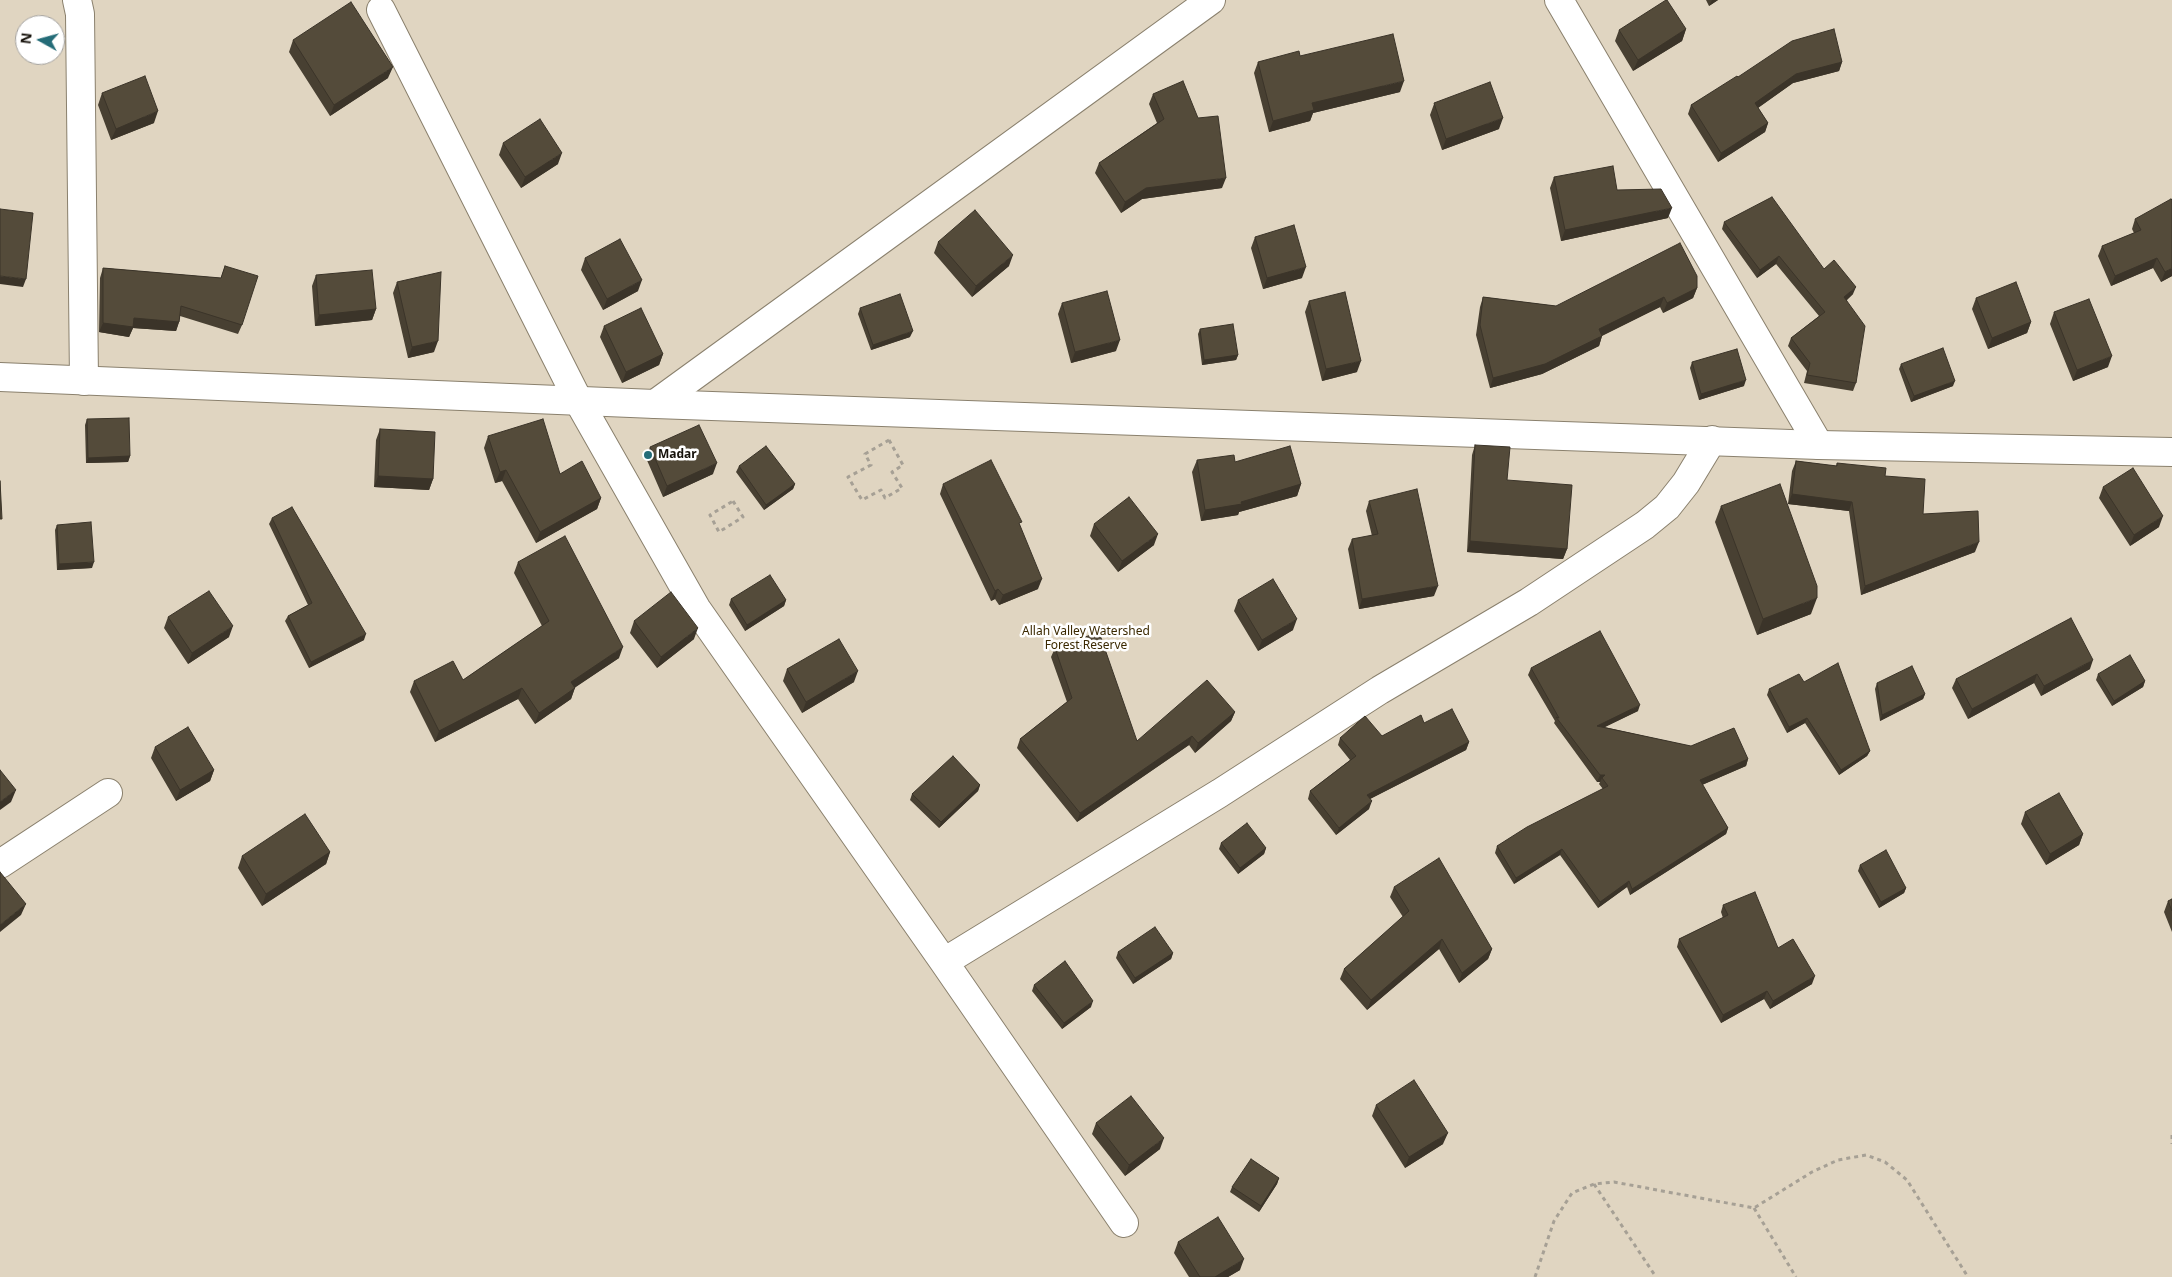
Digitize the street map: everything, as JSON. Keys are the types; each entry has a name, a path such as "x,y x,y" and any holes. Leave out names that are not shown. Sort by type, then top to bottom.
{"street":[{"path":"77,0 80,14 84,381"},
{"path":"655,404 1211,0"},
{"path":"1559,0 1819,445"},
{"path":"381,10 579,402 696,608 1124,1223"},
{"path":"0,377 579,402 1819,445 2172,452"},
{"path":"944,962 1220,793 1380,690 1529,602 1645,525 1667,507 1686,483 1712,440"},
{"path":"0,864 108,793"}],"path":[{"path":"889,440 903,465 892,472 902,488 885,498 881,490 862,500 848,477 871,464 865,454 889,440"},
{"path":"733,501 742,518 720,532 710,515 733,501"},
{"path":"2172,1135 2172,1144"},
{"path":"1535,1277 1554,1221 1572,1193 1594,1184 1614,1182 1754,1208 1812,1172 1838,1160 1866,1155 1885,1162 1907,1180 1968,1277"},
{"path":"1594,1184 1656,1277"},
{"path":"1754,1208 1796,1277"}],"green space":[{"name":"Allah Valley Watershed Forest Reserve","path":"0,0 2172,0 2172,1277 0,1277"}],"building":[{"path":"1666,0 1686,29 1638,60 1619,30"},
{"path":"351,2 393,67 334,105 293,40"},
{"path":"1834,29 1842,62 1796,74 1755,103 1768,123 1721,153 1691,105 1738,77 1792,41"},
{"path":"1393,34 1404,81 1312,103 1314,110 1273,121 1258,62 1299,51 1300,56"},
{"path":"145,76 158,111 116,129 102,93"},
{"path":"1183,81 1198,118 1218,116 1226,178 1146,188 1125,202 1099,163 1164,119 1153,94"},
{"path":"1490,82 1503,118 1446,139 1434,103"},
{"path":"540,119 562,153 525,177 503,143"},
{"path":"1613,166 1617,190 1661,189 1672,208 1565,230 1554,177"},
{"path":"1772,197 1824,269 1834,260 1856,287 1844,297 1865,326 1856,383 1807,375 1810,363 1791,338 1825,312 1779,256 1760,270 1724,222"},
{"path":"2171,199 2172,268 2165,272 2157,258 2115,276 2102,246 2141,230 2135,219"},
{"path":"0,209 33,213 26,279 0,276"},
{"path":"975,210 1013,255 976,286 938,242"},
{"path":"1294,225 1306,267 1267,278 1255,237"},
{"path":"620,239 642,280 607,299 585,258"},
{"path":"1680,243 1697,276 1697,288 1667,303 1664,297 1599,329 1602,336 1545,364 1493,378 1480,325 1483,297 1556,306"},
{"path":"225,266 258,276 242,325 181,306 179,322 134,318 133,327 103,323 103,268 221,278"},
{"path":"372,270 376,309 319,315 316,275"},
{"path":"441,272 438,341 412,347 397,282"},
{"path":"2016,282 2031,322 1992,338 1976,298"},
{"path":"1107,291 1120,340 1075,352 1062,303"},
{"path":"1345,292 1361,361 1326,369 1309,301"},
{"path":"900,294 913,331 873,345 860,308"},
{"path":"2089,299 2112,356 2077,370 2054,312"},
{"path":"641,308 663,354 626,372 604,326"},
{"path":"1233,324 1238,355 1204,360 1200,329"},
{"path":"1943,348 1955,381 1914,396 1901,364"},
{"path":"1737,349 1746,380 1701,394 1692,362"},
{"path":"129,418 130,456 88,458 87,419"},
{"path":"543,419 560,474 582,461 601,498 540,532 506,470 500,472 488,436"},
{"path":"699,425 717,463 667,486 650,447"},
{"path":"380,429 435,432 433,479 378,476"},
{"path":"1475,445 1510,447 1507,480 1572,485 1567,549 1470,541"},
{"path":"766,446 795,484 766,505 739,466"},
{"path":"1290,446 1301,484 1241,502 1242,504 1205,510 1197,460 1234,455 1235,462"},
{"path":"991,460 1022,522 1019,523 1042,579 1003,595 998,589 995,591 943,484"},
{"path":"1796,461 1837,466 1837,463 1886,468 1885,476 1925,479 1923,514 1978,511 1979,542 1865,586 1852,502 1792,494"},
{"path":"2133,468 2163,516 2134,535 2103,487"},
{"path":"0,481 2,519 0,519"},
{"path":"1780,484 1817,586 1817,598 1763,619 1721,506"},
{"path":"1417,489 1438,586 1362,599 1352,539 1378,534 1369,501"},
{"path":"1129,497 1158,534 1122,561 1094,524"},
{"path":"292,507 366,634 311,662 288,616 312,603 272,518"},
{"path":"91,522 94,562 59,564 57,525"},
{"path":"565,536 623,647 571,682 575,688 539,713 522,688 439,731 414,681 453,661 463,680 549,621 518,562"},
{"path":"770,575 786,600 747,625 731,599"},
{"path":"1273,579 1297,619 1262,640 1238,600"},
{"path":"209,591 233,626 192,653 168,617"},
{"path":"671,592 698,628 661,657 634,621"},
{"path":"2071,618 2093,660 2044,686 2037,674 1972,709 1956,679"},
{"path":"1600,631 1640,705 1597,726 1691,746 1734,728 1748,759 1700,780 1728,828 1632,889 1629,881 1600,902 1562,849 1516,878 1497,846 1527,827 1608,786 1602,778 1605,775 1600,775 1556,717 1559,718 1531,668"},
{"path":"1099,632 1137,741 1207,680 1235,712 1198,743 1192,736 1080,813 1020,739 1072,698 1055,648"},
{"path":"839,639 858,671 806,702 787,669"},
{"path":"2130,655 2145,681 2114,701 2098,674"},
{"path":"1838,663 1870,751 1841,770 1807,718 1789,727 1769,689 1799,674 1804,682"},
{"path":"1912,666 1925,694 1882,715 1877,683"},
{"path":"1452,709 1469,742 1367,795 1372,801 1339,828 1310,791 1356,756 1340,738 1365,716 1382,736 1421,715 1424,723"},
{"path":"188,727 214,770 180,790 155,747"},
{"path":"953,756 980,785 941,822 912,794"},
{"path":"0,770 16,790 0,802"},
{"path":"2059,793 2083,834 2050,854 2025,812"},
{"path":"305,814 330,852 266,894 242,856"},
{"path":"1247,823 1266,848 1240,868 1221,843"},
{"path":"1886,850 1906,888 1881,902 1860,865"},
{"path":"1439,858 1492,949 1462,973 1442,939 1371,1000 1344,969 1409,911 1394,887"},
{"path":"0,872 26,904 0,925"},
{"path":"1755,892 1778,948 1793,939 1815,976 1773,1001 1767,991 1723,1015 1679,939 1728,915 1723,905"},
{"path":"2172,899 2172,911 2168,901"},
{"path":"1155,927 1173,953 1135,978 1118,952"},
{"path":"1065,961 1093,1001 1064,1023 1034,985"},
{"path":"1414,1080 1448,1133 1409,1157 1376,1105"},
{"path":"1131,1096 1164,1138 1129,1165 1096,1123"},
{"path":"1251,1159 1279,1178 1261,1206 1232,1187"},
{"path":"1218,1217 1244,1259 1215,1277 1200,1277 1178,1242"}],"place":[{"name":"Madar","path":"648,455"}]}
